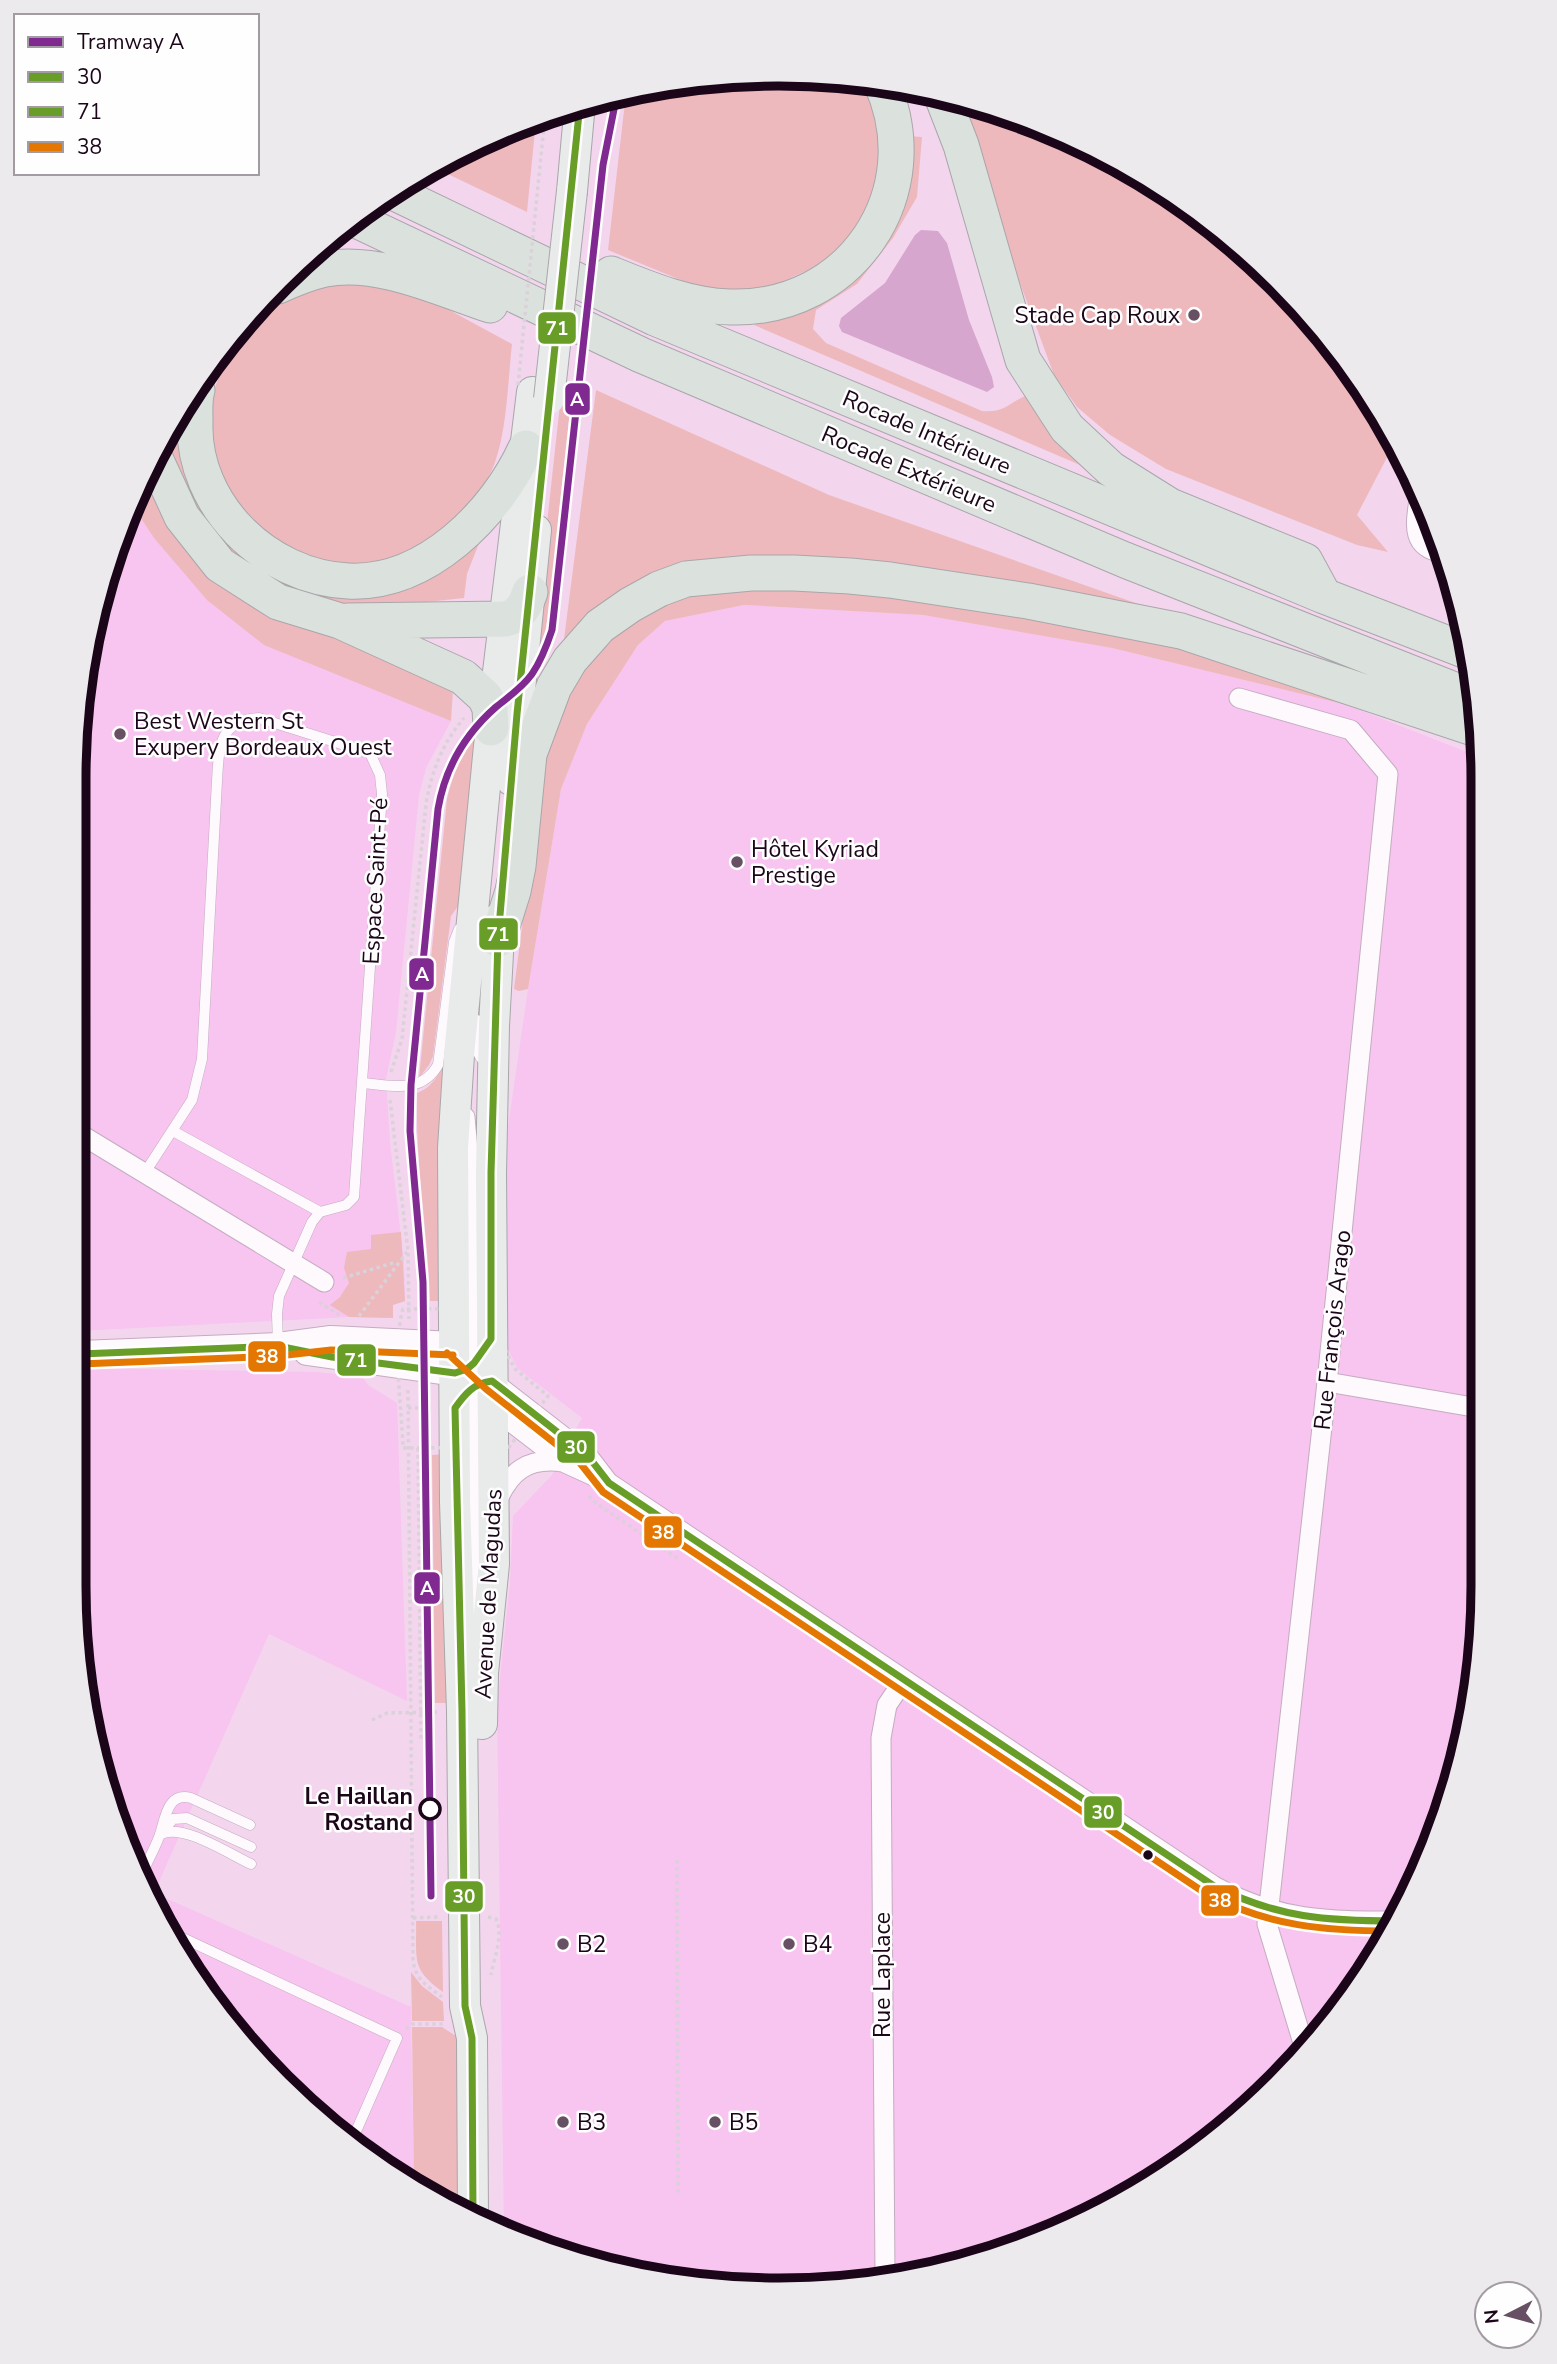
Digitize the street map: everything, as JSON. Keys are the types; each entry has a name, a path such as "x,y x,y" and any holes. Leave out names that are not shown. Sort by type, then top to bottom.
{"highway":[{"path":"405,195 643,287 695,303 730,307 792,299 848,265 872,235 889,203 896,171 897,135 887,95"},
{"path":"946,106 961,145 1023,360 1067,428 1111,469 1170,506 1306,561 1324,596"},
{"name":"Rocade Intérieure","path":"404,196 655,318 1324,596 1459,648"},
{"name":"Rocade Extérieure","path":"364,224 641,355 1125,559 1466,695"},
{"path":"304,275 351,267 386,272 641,355"},
{"path":"196,404 194,431 198,463 209,492 224,515 251,543 279,561 313,575 349,581 381,578 406,571 433,556 477,521 506,485 526,448"},
{"path":"159,468 182,517 220,565 278,602 340,621 463,677 485,697 490,708 491,728"},
{"path":"498,939 518,866 528,754 554,687 570,660 600,626 639,599 686,579 740,574 806,573 890,580 1028,601 1181,631 1469,728"},
{"path":"340,621 505,619 519,613 530,592"}],"main road":[{"name":"Avenue de Magudas","path":"555,183 576,117"},
{"name":"Avenue de Magudas","path":"472,2207 460,2031 465,2006 462,1711 468,1382 453,1159 457,1081 491,728 533,392 561,121"},
{"name":"Avenue de Magudas","path":"460,2031 481,2006 481,1710 494,1564 494,1508 468,1382 491,1339 493,1065 498,939 530,592 533,392"},
{"path":"86,1354 278,1346 340,1340 468,1382"},
{"path":"278,1346 468,1382"},
{"path":"468,1382 475,1568 488,1624"}],"street":[{"path":"1418,511 1416,530 1421,544 1432,551"},
{"name":"Rue François Arago","path":"1239,698 1350,730 1388,774 1327,1382 1267,1924 1302,2039"},
{"path":"86,1138 324,1282"},
{"path":"468,1382 571,1467"},
{"path":"468,1382 577,1447 588,1456 609,1483"},
{"path":"1327,1382 1471,1407"},
{"path":"494,1508 503,1488 524,1466 537,1461 571,1467 609,1483 1237,1899 1268,1910 1327,1921 1384,1921"},
{"name":"Rue Laplace","path":"885,2270 881,1738 887,1705 904,1680"}],"lane":[{"name":"Espace Saint-Pé","path":"144,1174 192,1100 202,1059 219,755 232,724 259,718 370,753 380,775 382,794 354,1197 346,1205 320,1212"},
{"path":"362,1083 400,1086 420,1084 430,1078 438,1065 454,942 460,927 474,908"},
{"path":"474,908 479,941 478,974"},
{"path":"477,1009 476,1044 484,1063 493,1065"},
{"path":"173,1131 320,1212 312,1222 279,1296 276,1314 278,1346"},
{"path":"145,1867 165,1815 177,1798 185,1796 250,1825"},
{"path":"160,1834 173,1819 187,1818 251,1847"},
{"path":"160,1834 167,1831 188,1833 251,1864"},
{"path":"183,1938 397,2038 355,2133"}],"path":[{"path":"533,392 555,183 546,126"},
{"path":"340,1340 408,1251 389,1085 402,1039 430,780 437,759 450,735 467,714 473,685"},
{"path":"324,1282 352,1277 398,1261"},
{"path":"408,1408 468,1382"},
{"path":"408,1393 413,1960 417,1974 425,1985 448,2001"},
{"path":"418,1448 421,1739"},
{"path":"571,1467 593,1502 680,1560"},
{"path":"372,1720 387,1713 462,1711"},
{"path":"677,1860 678,2193"},
{"path":"412,2024 460,2031"}],"shaded area":[{"path":"733,87 824,87 866,92 877,111 884,167 865,221 830,260 775,285 734,294 712,293 608,250 625,103"},
{"name":"Stade Cap Roux","path":"955,108 1044,138 1125,179 1200,229 1268,289 1328,357 1355,394 1389,453 1357,515 1388,552 1357,545 1166,469 1110,435 1077,407 1054,375"},
{"path":"535,130 527,212 444,172 513,138"},
{"path":"908,136 922,137 917,197 893,238 857,284 816,310 813,329 826,343 982,411 1003,408 1031,394 1094,471 754,325 826,294"},
{"path":"921,230 938,231 947,243 969,320 992,377 994,387 987,392 842,332 839,326 841,318 885,283 915,235"},
{"path":"343,280 387,283 429,299 512,344 502,437 488,478 474,499 446,525 389,561 374,565 343,566 321,562 280,545 246,516 232,499 217,470 210,431 210,413 225,364 273,306 312,288"},
{"path":"596,390 829,495 1181,619 781,557 563,647"},
{"path":"560,404 570,410 548,617 543,642 533,652"},
{"path":"184,423 203,499 335,590 488,520 467,574 464,598 399,605 346,604 290,592 242,565 191,507 167,454"},
{"path":"150,488 169,524 286,620 390,659 453,690 451,721 264,645 207,600 154,538 138,514"},
{"path":"138,514 154,538 420,707 451,721 426,768 419,795 396,1032 386,1079 390,1142 404,1262 405,1301 393,1305 393,1318 349,1317 86,1331 87,733 99,643 109,599"},
{"path":"739,586 932,599 1202,650 1347,705 1112,648 923,615 744,605 665,621 638,645 587,724 561,789 528,989 514,989 546,739 566,696 597,651 638,614 681,595"},
{"path":"744,605 923,615 1112,648 1347,705 1470,753 1470,1631 1458,1721 1448,1765 1419,1851 1378,1932 1328,2007 1268,2075 1235,2106 1163,2162 1085,2207 1044,2226 1001,2241 914,2265 824,2277 733,2277 643,2265 599,2255 504,2222 497,1706 510,1583 513,1516 552,1475 582,1418 517,1368 507,1347 505,1148 561,789 587,724 638,645 665,621"},
{"path":"480,732 461,902 451,916 433,1056 419,1078 447,799 459,763"},
{"path":"444,1058 444,1301 430,1301 418,1145 417,1093 435,1079"},
{"path":"401,1232 405,1301 393,1305 393,1318 349,1317 330,1305 340,1297 349,1283 344,1268 347,1252 371,1249 371,1235"},
{"path":"86,1368 315,1372 362,1376 368,1385 397,1403 407,1701 269,1634 156,1889 138,1851 109,1765 92,1676 86,1586"},
{"path":"445,1454 457,1703 435,1703 432,1455"},
{"path":"159,1895 411,2007 414,2174 357,2135 322,2106 258,2042 202,1970"},
{"path":"416,1921 442,1921 443,1992 432,1984 420,1969 416,1954"},
{"path":"411,1972 422,1986 443,2002 444,2021 412,2021"},
{"path":"412,2027 442,2027 459,2038 458,2199 414,2174"}],"tram line":[{"name":"A","path":"431,1896 423,1282 410,1131 411,1085 438,809 451,766 465,741 496,707 528,679 541,658 552,630 603,165 615,105"}],"transit line":[{"name":"71","path":"86,1354 278,1346 332,1357 455,1373 474,1363 491,1339 491,1173 498,939 517,714 579,116"},
{"name":"38","path":"86,1364 278,1356 331,1350 453,1355"},
{"name":"38","path":"447,1353 486,1389 580,1463 603,1492 1208,1895 1253,1914 1298,1925 1379,1931"},
{"name":"30","path":"473,2207 472,2038 465,2006 455,1408 470,1390 486,1382 492,1381 588,1456 609,1483 1214,1886 1260,1905 1303,1916 1384,1921"}],"place":[{"name":"Stade Cap Roux","path":"1194,315"},
{"name":"Best Western St Exupery Bordeaux Ouest","path":"120,734"},
{"name":"Hôtel Kyriad Prestige","path":"737,862"},
{"name":"Le Haillan Rostand","path":"430,1809"},
{"name":"B2","path":"563,1944"},
{"name":"B4","path":"789,1944"},
{"name":"B3","path":"563,2122"},
{"name":"B5","path":"715,2122"}]}
